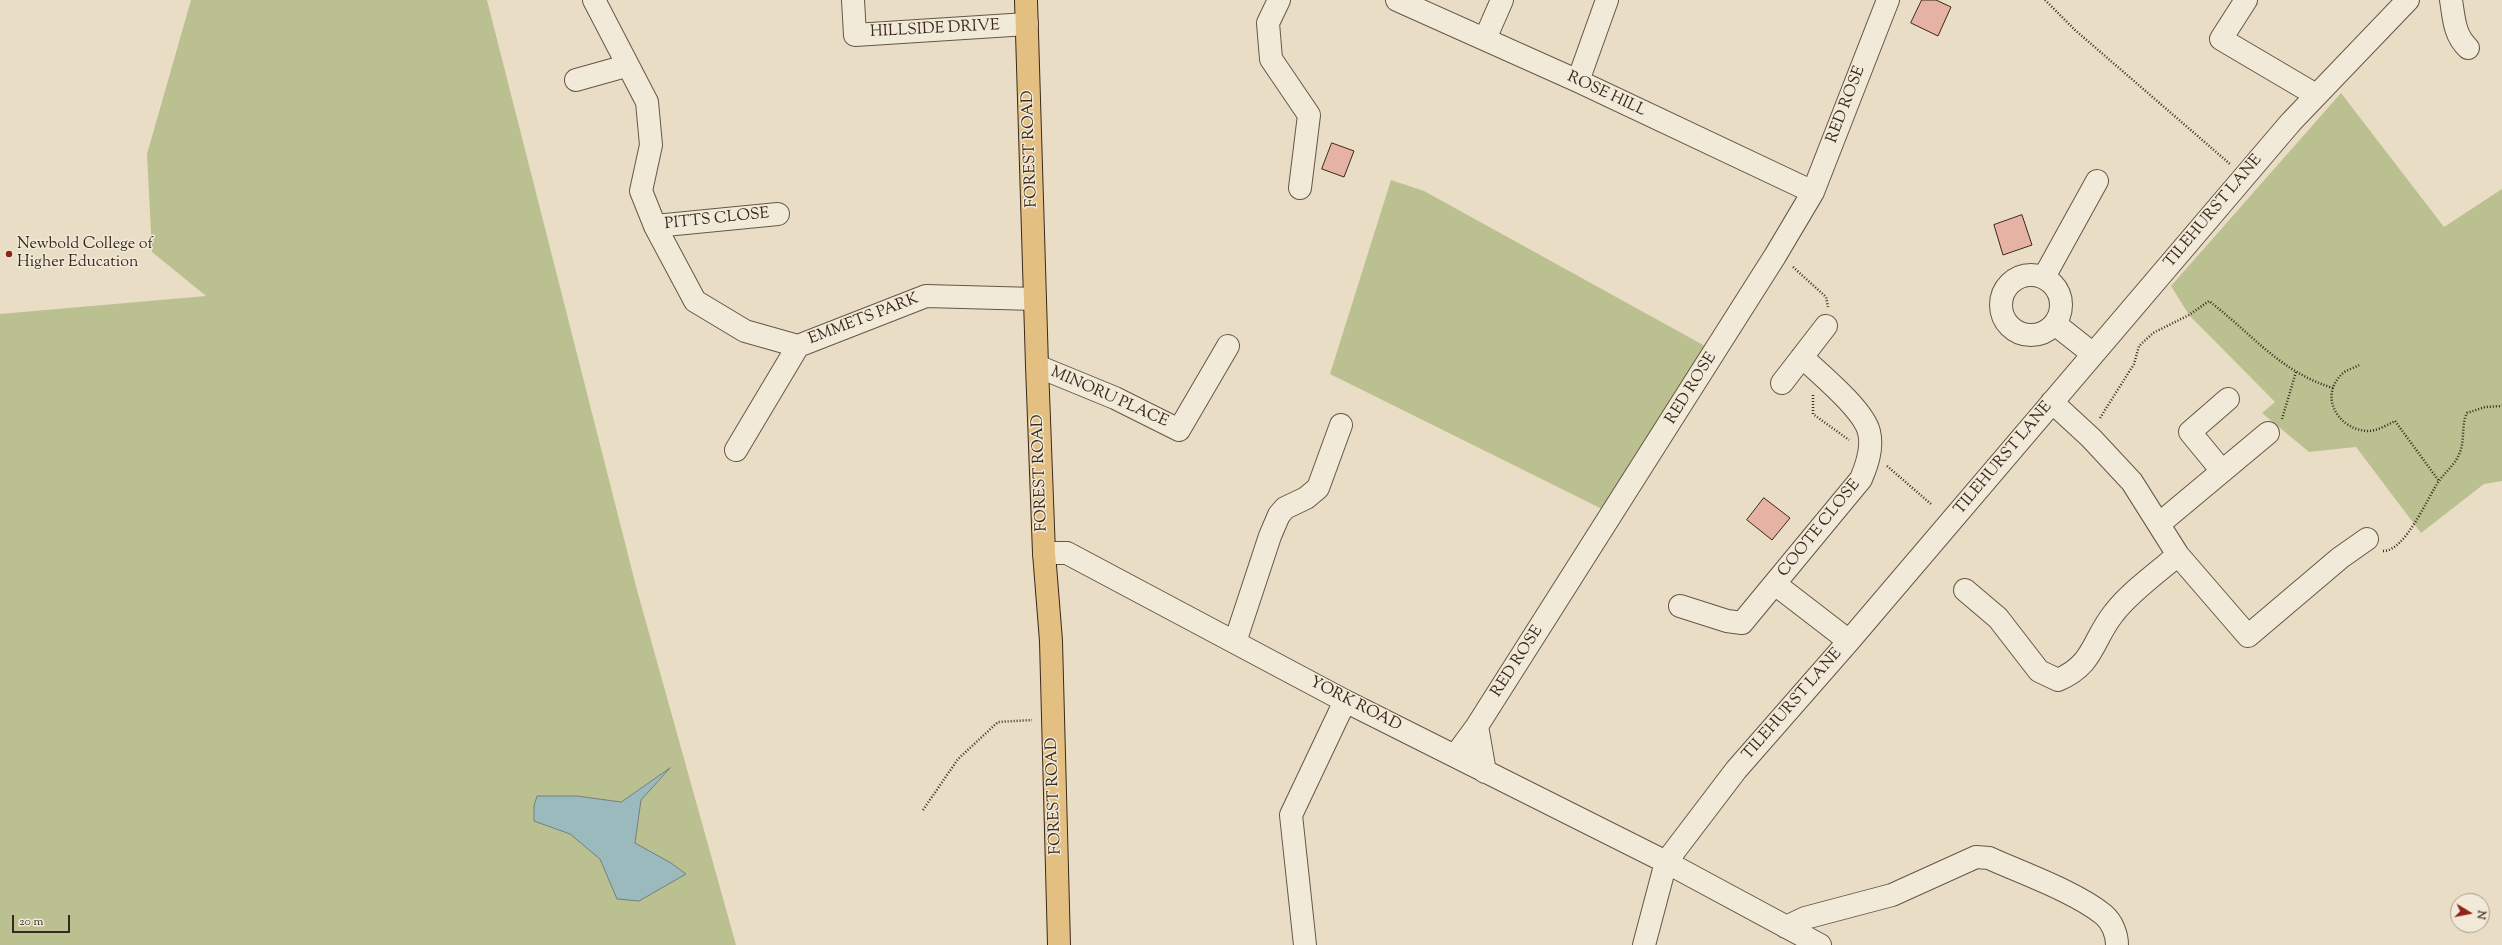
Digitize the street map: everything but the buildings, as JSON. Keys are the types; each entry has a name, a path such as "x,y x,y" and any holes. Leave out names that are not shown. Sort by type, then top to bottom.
{"main road":[{"name":"FOREST ROAD","path":"1026,0 1044,553 1051,641 1059,945"}],"street":[{"name":"EMMETS PARK","path":"594,0 626,66 647,102 651,145 641,191 656,226 695,301 745,330 798,346 926,296 1035,299"},
{"name":"HILLSIDE DRIVE","path":"853,0 855,35 1027,24"},
{"path":"1279,0 1268,23 1271,59 1309,115 1300,188"},
{"name":"ROSE HILL","path":"1397,0 1578,81 1813,192"},
{"path":"1485,39 1502,0"},
{"path":"1578,81 1607,0"},
{"name":"RED ROSE","path":"1455,756 1477,726 1776,256 1813,192 1888,0"},
{"path":"2246,0 2221,39 2316,95"},
{"name":"TILEHURST LANE","path":"1644,945 1666,862 1736,770 1849,641 2244,176 2316,95 2408,0"},
{"path":"2451,0 2456,29 2460,41 2468,48"},
{"path":"576,80 626,66"},
{"path":"2044,278 2096,181"},
{"name":"PITTS CLOSE","path":"656,226 778,214"},
{"path":"2024,276 2044,278 2052,282 2061,298 2062,307 2055,324 2038,335 2028,336 2009,326 2004,318 2002,297 2010,284 2024,276"},
{"path":"2055,324 2093,354"},
{"path":"1782,383 1826,326"},
{"path":"736,450 798,346"},
{"name":"MINORU PLACE","path":"1037,366 1115,398 1179,430 1228,346"},
{"name":"COOTE CLOSE","path":"1680,606 1727,621 1742,623 1861,479 1869,461 1869,431 1851,403 1802,357"},
{"path":"2222,471 2190,432 2228,399"},
{"path":"2052,402 2091,438 2132,482 2178,555 2248,636 2340,558 2367,539"},
{"path":"1235,642 1270,536 1279,516 1285,508 1306,498 1318,488 1341,425"},
{"path":"2159,524 2268,432"},
{"name":"YORK ROAD","path":"1044,553 1067,553 1345,701 1666,862 1820,945"},
{"path":"1965,590 1998,618 2039,671 2058,680 2068,676 2088,660 2114,613 2178,555"},
{"name":"COOTE CLOSE","path":"1775,584 1849,641"},
{"path":"1305,945 1291,815 1345,701"},
{"path":"1477,726 1485,772"},
{"path":"1786,927 1805,918 1892,895 1976,857 1989,858 2064,891 2104,915 2113,926 2117,945"}],"path":[{"path":"2045,0 2075,30 2244,176"},
{"path":"1776,256 1795,269 1826,298 1828,305 1823,317 1826,326"},
{"path":"2091,438 2096,424 2134,364 2139,346 2153,333 2189,315 2210,301 2276,360 2316,383 2332,388"},
{"path":"2359,366 2342,374 2332,388 2332,405 2343,421 2356,429 2370,431 2395,421 2439,481"},
{"path":"2268,432 2280,424 2296,372"},
{"path":"1813,391 1813,414 1854,444"},
{"path":"2367,539 2373,550 2386,551 2399,544 2414,524 2439,481 2456,461 2461,451 2464,436 2463,421 2467,413 2485,407 2502,406"},
{"path":"1884,463 1931,504"},
{"path":"923,810 958,759 998,722 1053,720"}],"green space":[{"path":"191,0 487,0 637,590 736,945 0,945 0,314 206,296 152,252 147,154"},
{"path":"2341,93 2444,227 2502,189 2502,481 2484,484 2421,533 2356,447 2309,452 2262,413 2275,402 2189,315 2171,286"},
{"path":"1391,180 1424,191 1705,346 1602,509 1330,374"}],"water":[{"path":"670,768 641,800 635,843 671,863 686,874 639,901 617,899 600,859 570,834 534,821 534,806 537,796 577,796 621,802"}],"place":[{"name":"Newbold College of Higher Education","path":"9,254"}]}
